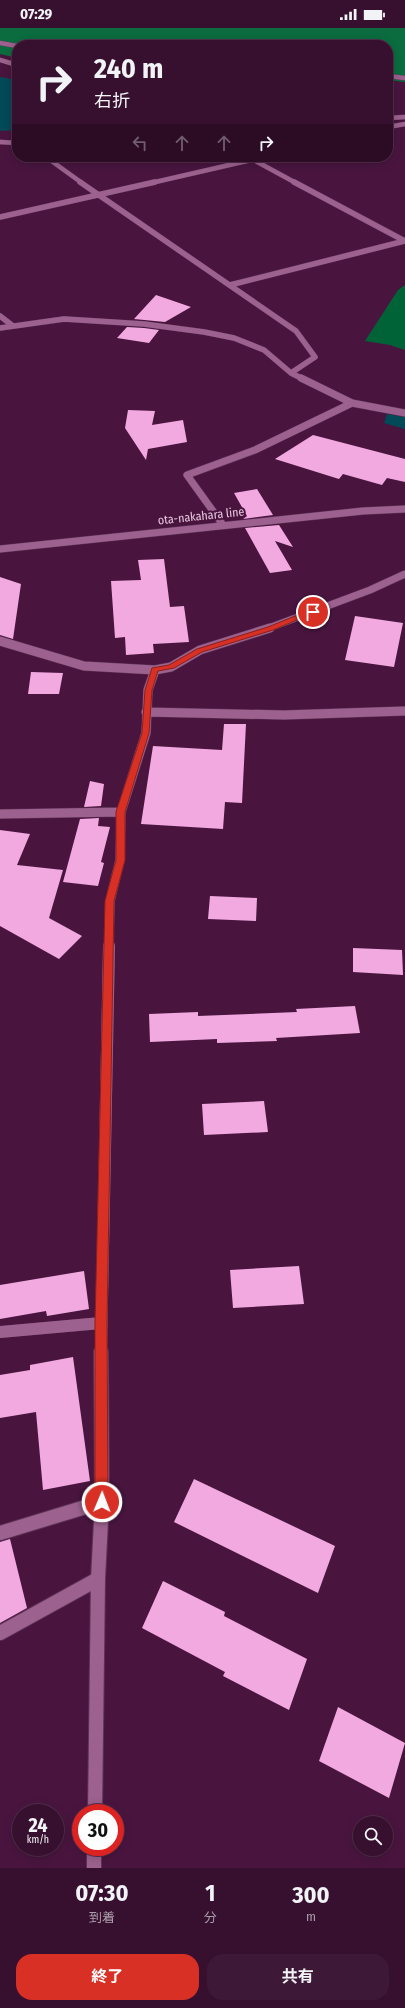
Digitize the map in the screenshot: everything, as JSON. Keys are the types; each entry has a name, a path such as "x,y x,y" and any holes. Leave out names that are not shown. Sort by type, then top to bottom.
{"street":[{"path":"0,43 12,45"},
{"path":"0,60 12,64"},
{"path":"393,77 405,78"},
{"path":"393,118 405,117"},
{"path":"393,126 405,124"},
{"path":"0,142 12,142"},
{"path":"53,162 96,194 155,232 269,314 283,319 303,337 315,357 292,373"},
{"path":"0,218 234,162"},
{"path":"258,162 405,241"},
{"path":"230,285 405,241"},
{"path":"0,316 13,326"},
{"path":"0,328 64,319 124,322 204,332 234,338 264,350 292,373 352,403 405,413"},
{"path":"223,525 187,475 255,450 352,403"},
{"name":"ota-nakahara line","path":"0,549 223,525 405,509"},
{"path":"0,641 84,666 155,670 171,667 200,650 270,628 370,590 405,574"},
{"path":"95,1804 98,1579 102,1502 101,1323 110,901 120,860 120,812 146,733 148,690 155,670"},
{"path":"146,712 284,715 405,711"},
{"path":"0,814 20,815 59,812 120,812"},
{"path":"0,1332 101,1323"},
{"path":"0,1533 102,1502"},
{"path":"0,1632 98,1579"},
{"path":"94,1856 94,1868"}],"green space":[{"path":"0,28 405,28 405,82 393,81 393,40 12,40 12,57 0,54"},
{"path":"405,285 405,350 390,345 365,341 398,290"}],"shaded area":[{"path":"0,77 12,79 12,130 0,131"},
{"path":"387,414 405,417 405,429 384,423"}],"building":[{"path":"156,295 191,307 165,322 134,319"},
{"path":"127,327 159,330 149,343 117,338"},
{"path":"128,410 155,411 152,425 183,420 187,442 148,449 146,460 125,428"},
{"path":"313,435 405,459 405,482 387,478 382,485 343,474 339,479 275,459"},
{"path":"257,489 273,515 243,519 247,516 234,493"},
{"path":"279,525 293,547 275,541 292,570 270,573 245,528"},
{"path":"164,559 170,607 184,606 189,642 153,644 154,653 126,655 125,637 115,638 111,581 141,580 138,560"},
{"path":"0,577 21,584 13,639 0,635"},
{"path":"355,616 403,623 394,667 345,660"},
{"path":"31,672 63,673 59,694 28,694"},
{"path":"224,724 246,724 242,803 225,802 223,829 141,824 153,746 222,750"},
{"path":"90,781 104,784 101,806 84,807"},
{"path":"99,818 98,826 110,827 101,862 104,863 98,886 63,882 80,819"},
{"path":"0,830 30,834 17,865 63,870 49,918 82,936 59,959 0,926"},
{"path":"210,896 257,898 256,921 208,919"},
{"path":"353,948 402,950 403,975 353,972"},
{"path":"355,1006 360,1033 276,1038 277,1041 217,1043 217,1039 150,1042 149,1014 198,1012 198,1016 297,1012 296,1009"},
{"path":"264,1101 268,1132 204,1135 202,1104"},
{"path":"299,1266 304,1304 233,1308 230,1270"},
{"path":"84,1271 89,1309 47,1316 46,1311 0,1319 0,1285"},
{"path":"73,1357 90,1481 43,1490 36,1412 0,1418 0,1375 30,1370 30,1365"},
{"path":"194,1479 335,1546 318,1593 174,1522"},
{"path":"10,1539 27,1608 0,1623 0,1542"},
{"path":"163,1581 225,1612 224,1616 307,1659 289,1710 223,1676 225,1672 142,1628"},
{"path":"338,1707 405,1743 389,1798 319,1761"}],"route":[{"path":"102,1502 101,1323 110,901 120,860 122,837 120,812 146,733 148,690 155,670 171,667 200,650 270,628 313,612"}]}
